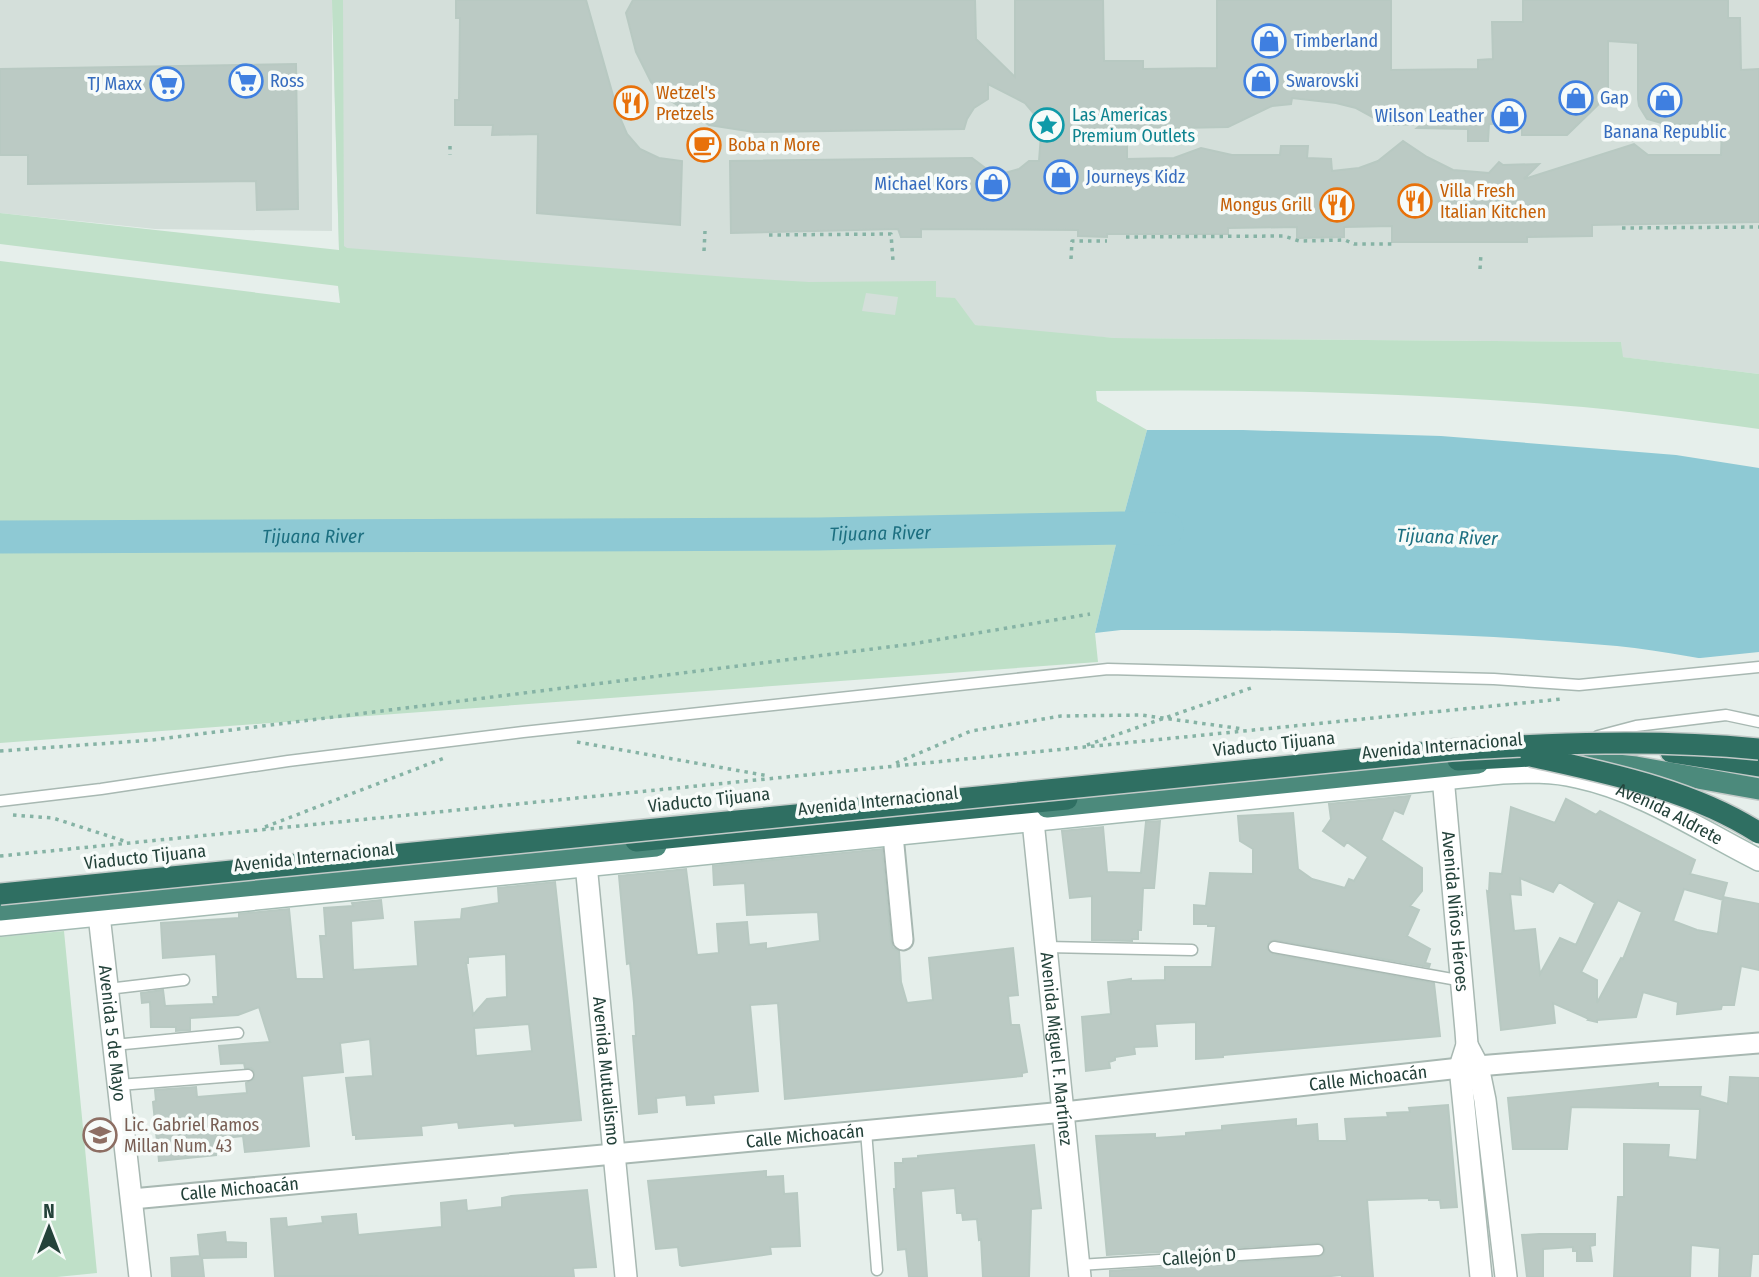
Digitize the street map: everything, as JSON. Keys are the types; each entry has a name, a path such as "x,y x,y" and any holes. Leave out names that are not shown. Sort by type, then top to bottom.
{"highway":[{"name":"Avenida Internacional","path":"0,887 1440,744 1516,739 1581,742 1759,764"},
{"name":"Viaducto Tijuana","path":"0,894 1451,750 1637,742 1759,748"},
{"name":"Viaducto Tijuana","path":"0,902 1452,760 1531,756 1671,755 1759,764"},
{"path":"1531,756 1644,783 1695,802 1759,833"},
{"name":"Avenida Internacional","path":"0,911 1512,760 1577,761 1636,767 1759,789"},
{"path":"1636,767 1685,789 1710,804 1743,826 1759,842"}],"street":[{"name":"Avenida Internacional","path":"0,925 1443,777 1542,771 1578,777"},
{"name":"Avenida Niños Héroes","path":"1443,777 1463,981 1466,1045 1500,1221 1506,1277"},
{"name":"Avenida Aldrete","path":"1578,777 1637,795 1759,860"},
{"name":"Avenida Miguel F. Martínez","path":"1033,821 1080,1271"},
{"path":"892,835 904,940"},
{"name":"Avenida Mutualismo","path":"586,864 626,1277"},
{"name":"Avenida 5 de Mayo","path":"99,915 140,1277"},
{"name":"Calle Michoacán","path":"132,1199 1063,1112 1469,1067 1759,1043"},
{"name":"Avenida Niños Héroes","path":"1469,1067 1474,1224 1481,1277"},
{"path":"1474,1224 1500,1221"}],"lane":[{"path":"0,801 523,732 1108,669 1494,679 1579,685 1759,667"},
{"path":"1581,742 1636,726 1726,715 1759,722"},
{"path":"1046,947 1192,950"},
{"path":"1274,947 1463,981"},
{"path":"107,989 184,980"},
{"path":"114,1045 238,1033"},
{"path":"119,1085 248,1074"},
{"path":"866,1130 877,1270"},
{"name":"Callejón D","path":"1080,1271 1318,1250"}],"path":[{"path":"450,146 450,155"},
{"path":"1622,228 1759,227"},
{"path":"704,251 705,231"},
{"path":"769,235 891,234 893,261"},
{"path":"1126,237 1284,236 1299,241 1345,240 1354,244 1392,244"},
{"path":"1071,259 1072,241 1107,241"},
{"path":"1480,269 1481,253"},
{"path":"0,751 152,740 912,644 1090,614"},
{"path":"0,856 1568,698 1579,685"},
{"path":"1081,747 1234,692 1258,686"},
{"path":"891,766 971,731 1061,716 1142,715 1251,730"},
{"path":"576,741 775,777"},
{"path":"260,829 453,754"},
{"path":"13,815 53,818 128,843"}],"shaded area":[{"name":"Las Americas Premium Outlets","path":"0,0 1759,0 1759,374 1622,357 1621,342 1115,338 1033,332 339,250 332,4 332,231 155,229 0,213"}],"green space":[{"path":"332,0 343,0 344,246 347,248 809,282 936,281 936,297 955,298 975,325 1115,338 1621,342 1623,357 1759,374 1759,429 1608,410 1443,397 1270,391 1096,391 1097,401 1147,430 1095,633 1098,662 0,743 0,261 340,303 338,286 0,244 0,213 339,250","holes":["866,293 898,297 895,315 862,311"]},
{"path":"64,931 97,1273 57,1277 0,1277 0,937"}],"water":[{"path":"1147,430 1441,436 1676,455 1759,468 1759,668 1617,646 1493,637 1245,630 1121,630 1095,633"}],"pier":[{"path":"1759,652 1759,671 1681,660"}],"building":[{"path":"456,0 586,0 618,113 627,134 640,149 659,158 682,161 680,225 537,213 538,134 492,135 493,125 455,125 455,100 459,100 460,18 456,18"},
{"path":"633,0 975,0 976,39 1015,77 1015,0 1103,0 1104,61 1143,61 1143,69 1217,68 1217,0 1391,0 1391,70 1478,69 1478,60 1493,59 1492,22 1523,22 1523,0 1728,0 1728,18 1740,18 1741,70 1759,69 1759,222 1592,225 1592,236 1527,237 1527,242 1392,242 1392,226 1344,227 1344,237 1297,238 1297,227 1228,228 1228,234 1107,234 1107,237 1078,236 1078,230 921,229 921,237 901,237 898,229 731,233 730,161 972,158 988,170 1005,173 1019,169 1029,161 1039,161 1041,134 1036,116 1025,103 988,84 988,99 974,108 964,129 754,132 709,125 663,96 651,82 636,52 626,13","holes":["1608,41 1638,43 1638,99 1647,119 1665,124 1722,125 1721,155 1648,155 1634,144 1524,179 1539,164 1503,165 1499,162 1489,173 1453,170 1403,141 1378,161 1359,168 1332,171 1331,159 1307,158 1308,146 1281,146 1280,155 1232,155 1201,148 1174,158 1127,159 1127,129 1228,127 1272,106 1291,104 1292,98 1356,108 1387,125 1422,124 1417,128 1468,129 1468,141 1488,141 1489,124 1522,123 1522,135 1567,135 1608,95"]},
{"path":"296,64 298,209 257,210 256,181 28,184 28,155 0,155 0,69"},
{"path":"1410,796 1403,814 1394,810 1381,840 1422,868 1422,891 1410,906 1419,910 1407,936 1430,949 1425,963 1430,964 1429,967 1275,940 1269,942 1267,949 1273,954 1434,983 1440,1036 1196,1059 1196,1022 1155,1024 1157,1046 1134,1047 1135,1054 1115,1057 1115,1060 1109,1062 1110,1068 1086,1071 1082,1017 1111,1014 1108,982 1131,979 1165,980 1165,967 1212,967 1216,926 1194,924 1194,905 1206,906 1210,873 1253,874 1253,849 1240,841 1238,816 1293,813 1298,869 1312,879 1345,888 1349,879 1354,881 1368,857 1347,842 1344,846 1323,831 1331,819 1329,804"},
{"path":"1566,799 1596,815 1600,811 1695,860 1690,874 1727,883 1723,897 1759,904 1759,970 1741,966 1734,1005 1677,1014 1678,1002 1643,992 1636,1017 1597,1022 1553,1003 1555,1023 1501,1030 1487,891 1489,892 1490,873 1502,874 1511,807 1555,823","holes":["1520,878 1553,892 1559,882 1595,903 1576,945 1560,938 1540,974 1535,929 1514,931 1510,894 1521,895","1684,889 1723,900 1718,934 1673,921","1618,900 1642,912 1623,959 1621,958 1597,1003 1597,980 1581,972"]},
{"path":"1160,821 1154,888 1143,888 1141,930 1138,930 1138,939 1092,940 1092,896 1070,898 1062,831 1103,827 1107,872 1141,873 1146,822"},
{"path":"882,849 891,941 893,948 899,951 901,982 907,1003 933,1000 929,958 1013,948 1018,995 1008,996 1011,1025 1019,1025 1027,1072 1022,1073 1022,1076 785,1099 778,1003 750,1005 758,1091 713,1095 714,1103 687,1105 686,1095 656,1098 657,1112 639,1114 633,1036 636,1036 634,1003 630,963 627,964 619,876 686,869 697,955 719,953 717,924 747,922 749,945 766,943 766,949 820,941 818,912 747,915 745,883 714,885 713,866"},
{"path":"555,882 581,1120 459,1128 458,1122 421,1126 422,1135 356,1139 356,1135 353,1135 346,1078 373,1076 370,1039 340,1043 343,1072 302,1076 309,1146 245,1152 243,1136 215,1139 216,1155 159,1161 153,1102 156,1101 155,1090 196,1087 197,1097 247,1093 246,1083 254,1079 254,1071 245,1068 244,1063 221,1064 219,1046 270,1042 259,1007 238,1015 190,1018 190,1030 151,1027 150,1002 142,1003 141,993 163,990 165,1006 214,1004 213,997 218,997 216,954 163,958 161,923 239,918 239,914 289,909 296,979 324,979 320,936 326,936 324,908 381,900 383,918 351,921 353,970 418,966 415,922 461,919 462,909 499,903 498,888","holes":["506,954 507,997 487,999 473,1015 466,963 468,957","529,1024 532,1051 476,1056 474,1028"]},
{"path":"1730,1077 1759,1078 1759,1254 1752,1254 1750,1277 1719,1277 1720,1248 1691,1245 1690,1277 1614,1277 1618,1197 1624,1197 1624,1144 1669,1145 1668,1157 1697,1160 1700,1109 1571,1107 1567,1149 1513,1149 1508,1098 1658,1083 1658,1087 1701,1087 1700,1096 1728,1104"},
{"path":"1448,1105 1457,1207 1441,1208 1440,1200 1429,1198 1367,1200 1373,1277 1110,1277 1110,1271 1318,1257 1324,1254 1325,1249 1318,1243 1107,1255 1096,1136 1186,1136 1186,1133 1222,1130 1222,1126 1296,1119 1296,1126 1317,1124 1318,1141 1347,1141 1345,1119 1388,1117 1387,1113 1410,1112 1409,1108"},
{"path":"1034,1145 1041,1208 1031,1209 1029,1277 983,1277 977,1219 963,1220 962,1213 957,1213 955,1188 921,1191 927,1277 909,1277 906,1249 898,1250 895,1163 903,1163 903,1159 918,1156"},
{"path":"766,1171 766,1177 783,1176 784,1194 797,1193 800,1246 770,1247 771,1254 682,1266 678,1247 656,1249 648,1181"},
{"path":"587,1190 596,1267 573,1268 574,1277 275,1276 271,1219 286,1218 287,1227 323,1223 322,1217 356,1214 358,1235 442,1227 441,1203 466,1200 467,1211 502,1207 502,1198 511,1196"},
{"path":"225,1232 226,1242 246,1243 246,1257 202,1258 204,1277 172,1277 171,1258 200,1256 198,1235"},
{"path":"1595,1234 1595,1245 1590,1246 1592,1261 1577,1261 1577,1251 1573,1251 1573,1247 1543,1249 1543,1277 1527,1277 1522,1235"}],"waterway":[{"name":"Tijuana River","path":"0,537 818,534 1167,529"}],"place":[{"name":"Timberland","path":"1269,41"},
{"name":"Ross","path":"246,81"},
{"name":"Swarovski","path":"1261,81"},
{"name":"TJ Maxx","path":"167,84"},
{"name":"Gap","path":"1576,98"},
{"name":"Banana Republic","path":"1665,100"},
{"name":"Wetzel's Pretzels","path":"631,103"},
{"name":"Wilson Leather","path":"1509,116"},
{"name":"Las Americas Premium Outlets","path":"1047,125"},
{"name":"Boba n More","path":"704,145"},
{"name":"Journeys Kidz","path":"1061,177"},
{"name":"Michael Kors","path":"993,184"},
{"name":"Villa Fresh Italian Kitchen","path":"1415,201"},
{"name":"Mongus Grill","path":"1337,205"},
{"name":"Lic. Gabriel Ramos Millan Num. 43","path":"100,1135"}]}
